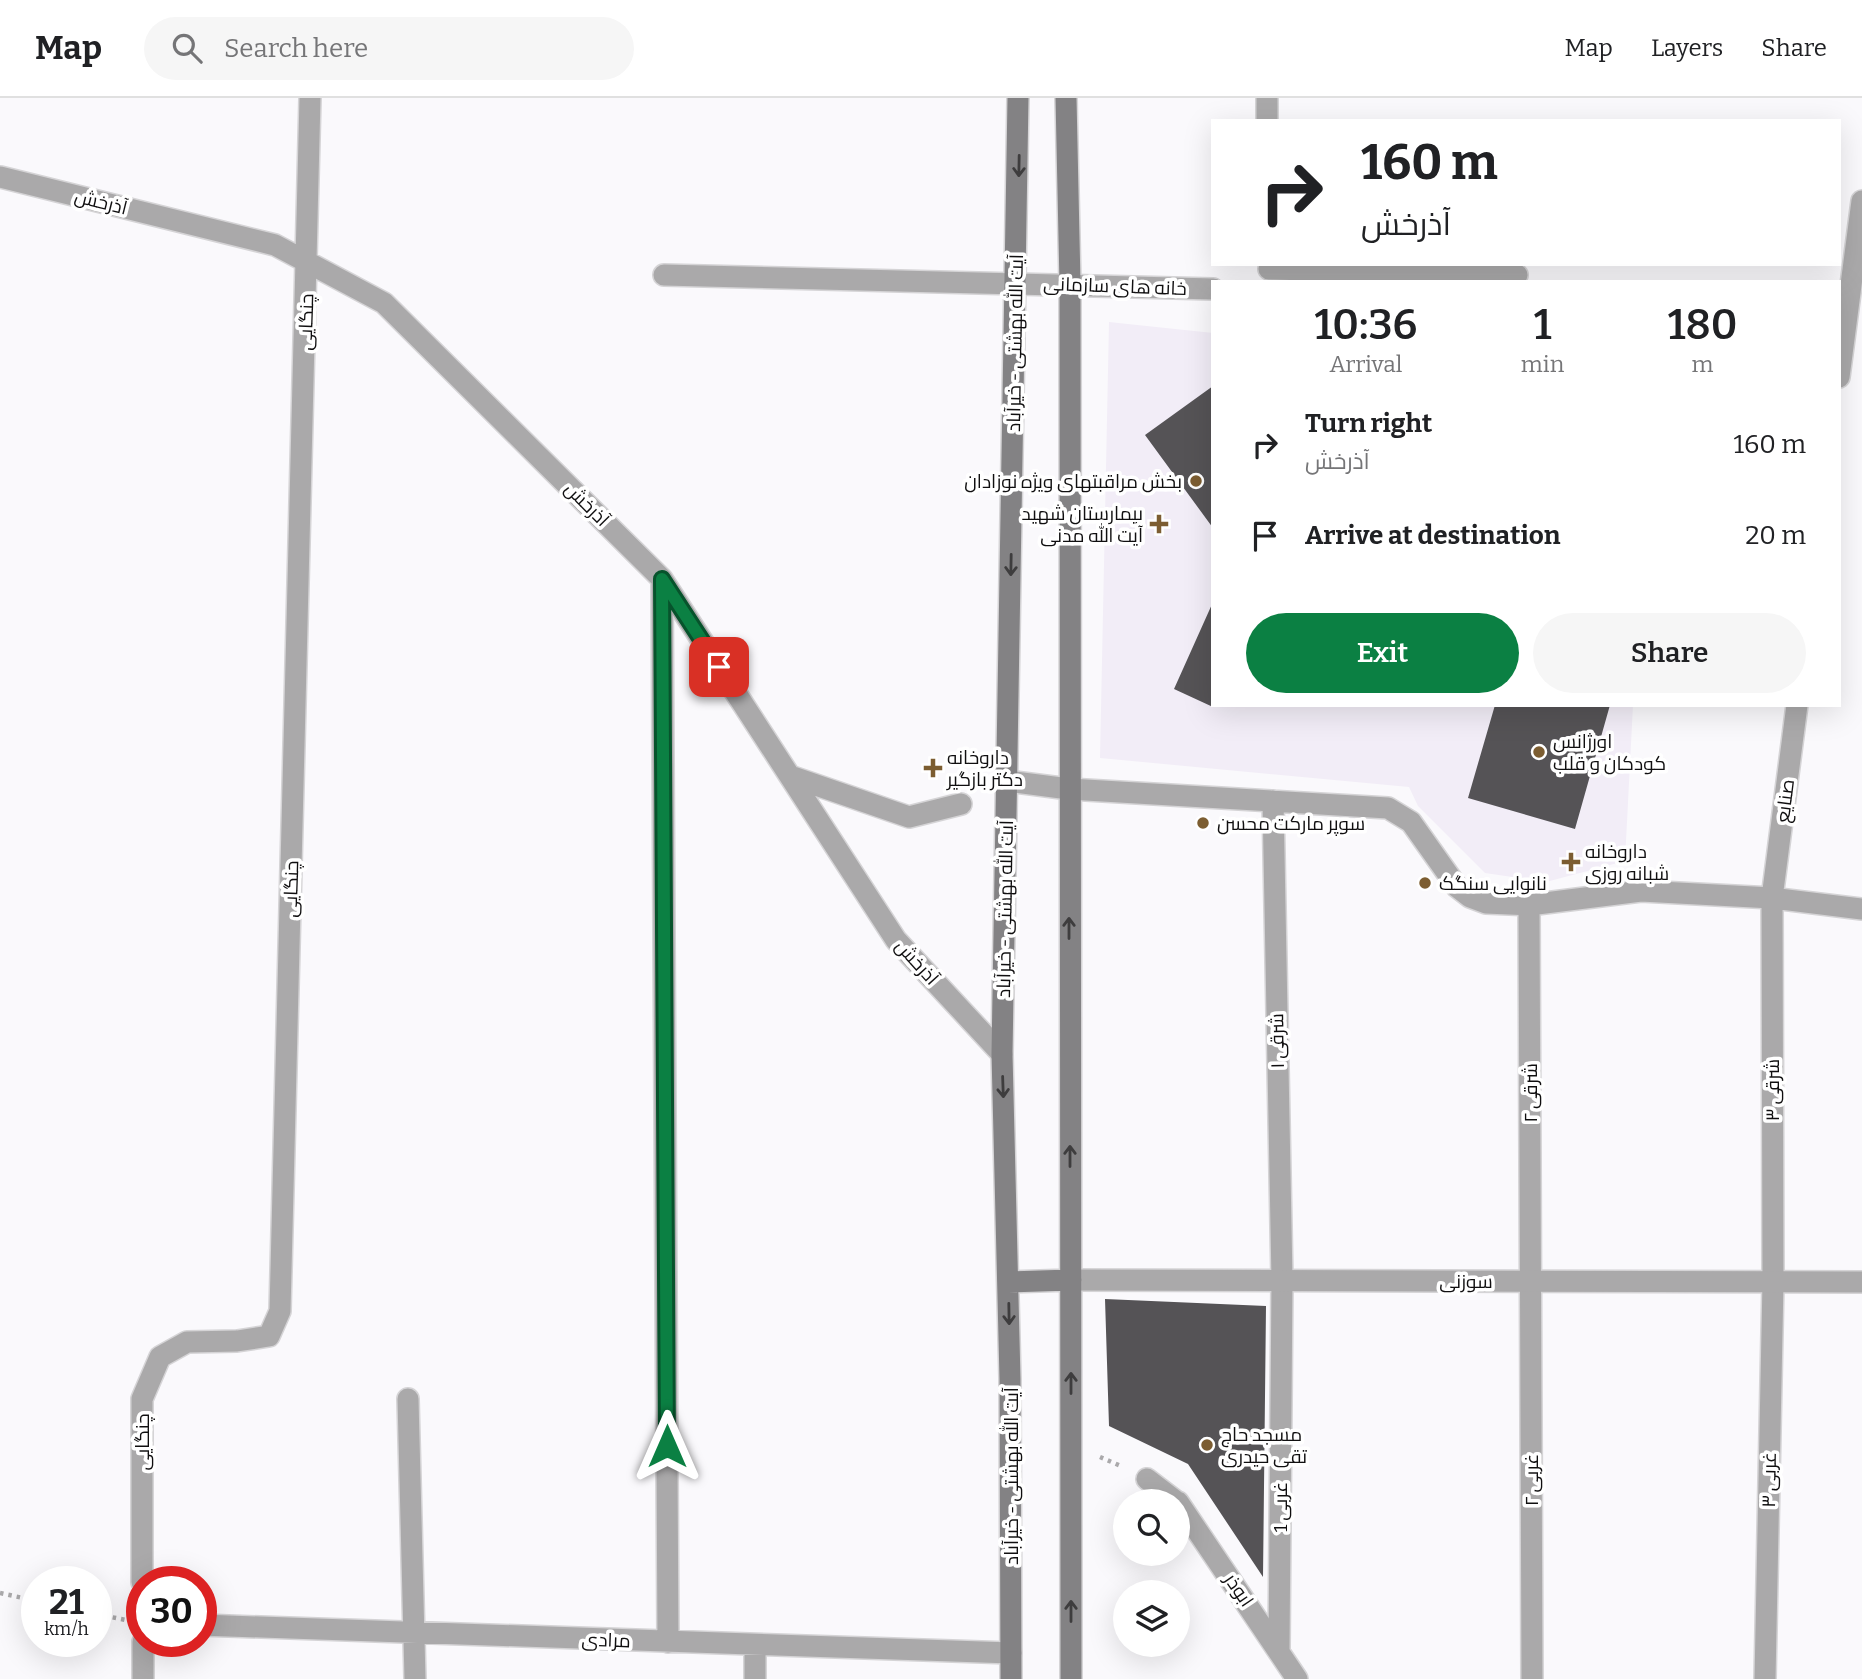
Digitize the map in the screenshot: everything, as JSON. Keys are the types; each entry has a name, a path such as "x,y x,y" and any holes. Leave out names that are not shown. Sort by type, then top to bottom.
{"main road":[{"name":"آیت الله بهشتی - خیرآباد","path":"1011,1679 1008,1282 1002,1054 1018,98"},
{"path":"1066,98 1070,284 1070,1679"},
{"path":"1008,1282 1070,1280"}],"street":[{"name":"چنگایی","path":"142,1566 142,1399 160,1357 187,1342 237,1341 269,1336 280,1311 310,98"},
{"path":"1266,98 1267,119"},
{"name":"آذرخش","path":"0,177 275,245 384,303 662,579 896,940 1002,1054"},
{"path":"1841,362 1862,201"},
{"path":"1269,272 1517,274"},
{"name":"خانه های سازمانی","path":"664,275 1211,289"},
{"path":"662,579 668,1642"},
{"name":"صنایع","path":"1772,898 1797,707"},
{"path":"790,776 909,817 961,804"},
{"path":"1007,781 1069,789 1388,808 1410,822 1457,887 1470,897 1486,903 1529,905 1641,891 1772,898 1862,909"},
{"name":"شرقی ۱","path":"1273,801 1282,1280"},
{"name":"شرقی ۳","path":"1772,898 1773,1282"},
{"name":"شرقی ۲","path":"1529,905 1531,1281"},
{"name":"سوزنی","path":"1070,1280 1862,1282"},
{"name":"غربی 1","path":"1279,1649 1282,1280"},
{"name":"غربی ۲","path":"1531,1281 1532,1679"},
{"name":"غربی ۳","path":"1765,1679 1773,1282"},
{"path":"408,1399 415,1679"},
{"name":"ابوذر","path":"1147,1479 1160,1489"},
{"name":"ابوذر","path":"1190,1521 1297,1679"},
{"name":"مرادی","path":"217,1626 1011,1653"},
{"path":"755,1644 755,1679"},
{"path":"143,1657 143,1679"}],"path":[{"path":"1071,1443 1147,1479"},
{"path":"0,1593 21,1598"}],"shaded area":[{"name":"بیمارستان شهید آیت الله مدنی","path":"1109,322 1211,333 1211,707 1633,707 1625,861 1546,882 1485,873 1418,806 1409,787 1100,758"}],"building":[{"name":"بخش مراقبتهای ویژه نوزادان","path":"1211,387 1211,525 1145,435"},
{"path":"1211,606 1211,706 1174,689"},
{"name":"اورژانس کودکان و قلب","path":"1494,707 1609,707 1575,829 1468,798"},
{"name":"مسجد حاج تقی حیدری","path":"1105,1299 1266,1306 1263,1577 1188,1464 1109,1426"}],"place":[{"name":"بخش مراقبتهای ویژه نوزادان","path":"1196,481"},
{"name":"بیمارستان شهید آیت الله مدنی","path":"1159,524"},
{"name":"اورژانس کودکان و قلب","path":"1539,752"},
{"name":"داروخانه دکتر بازگیر","path":"933,768"},
{"name":"سوپر مارکت محسن","path":"1203,823"},
{"name":"داروخانه شبانه روزی","path":"1571,862"},
{"name":"نانوایی سنگک","path":"1425,883"},
{"name":"مسجد حاج تقی حیدری","path":"1207,1445"}],"route":[{"path":"667,1446 662,579 719,667"}]}
